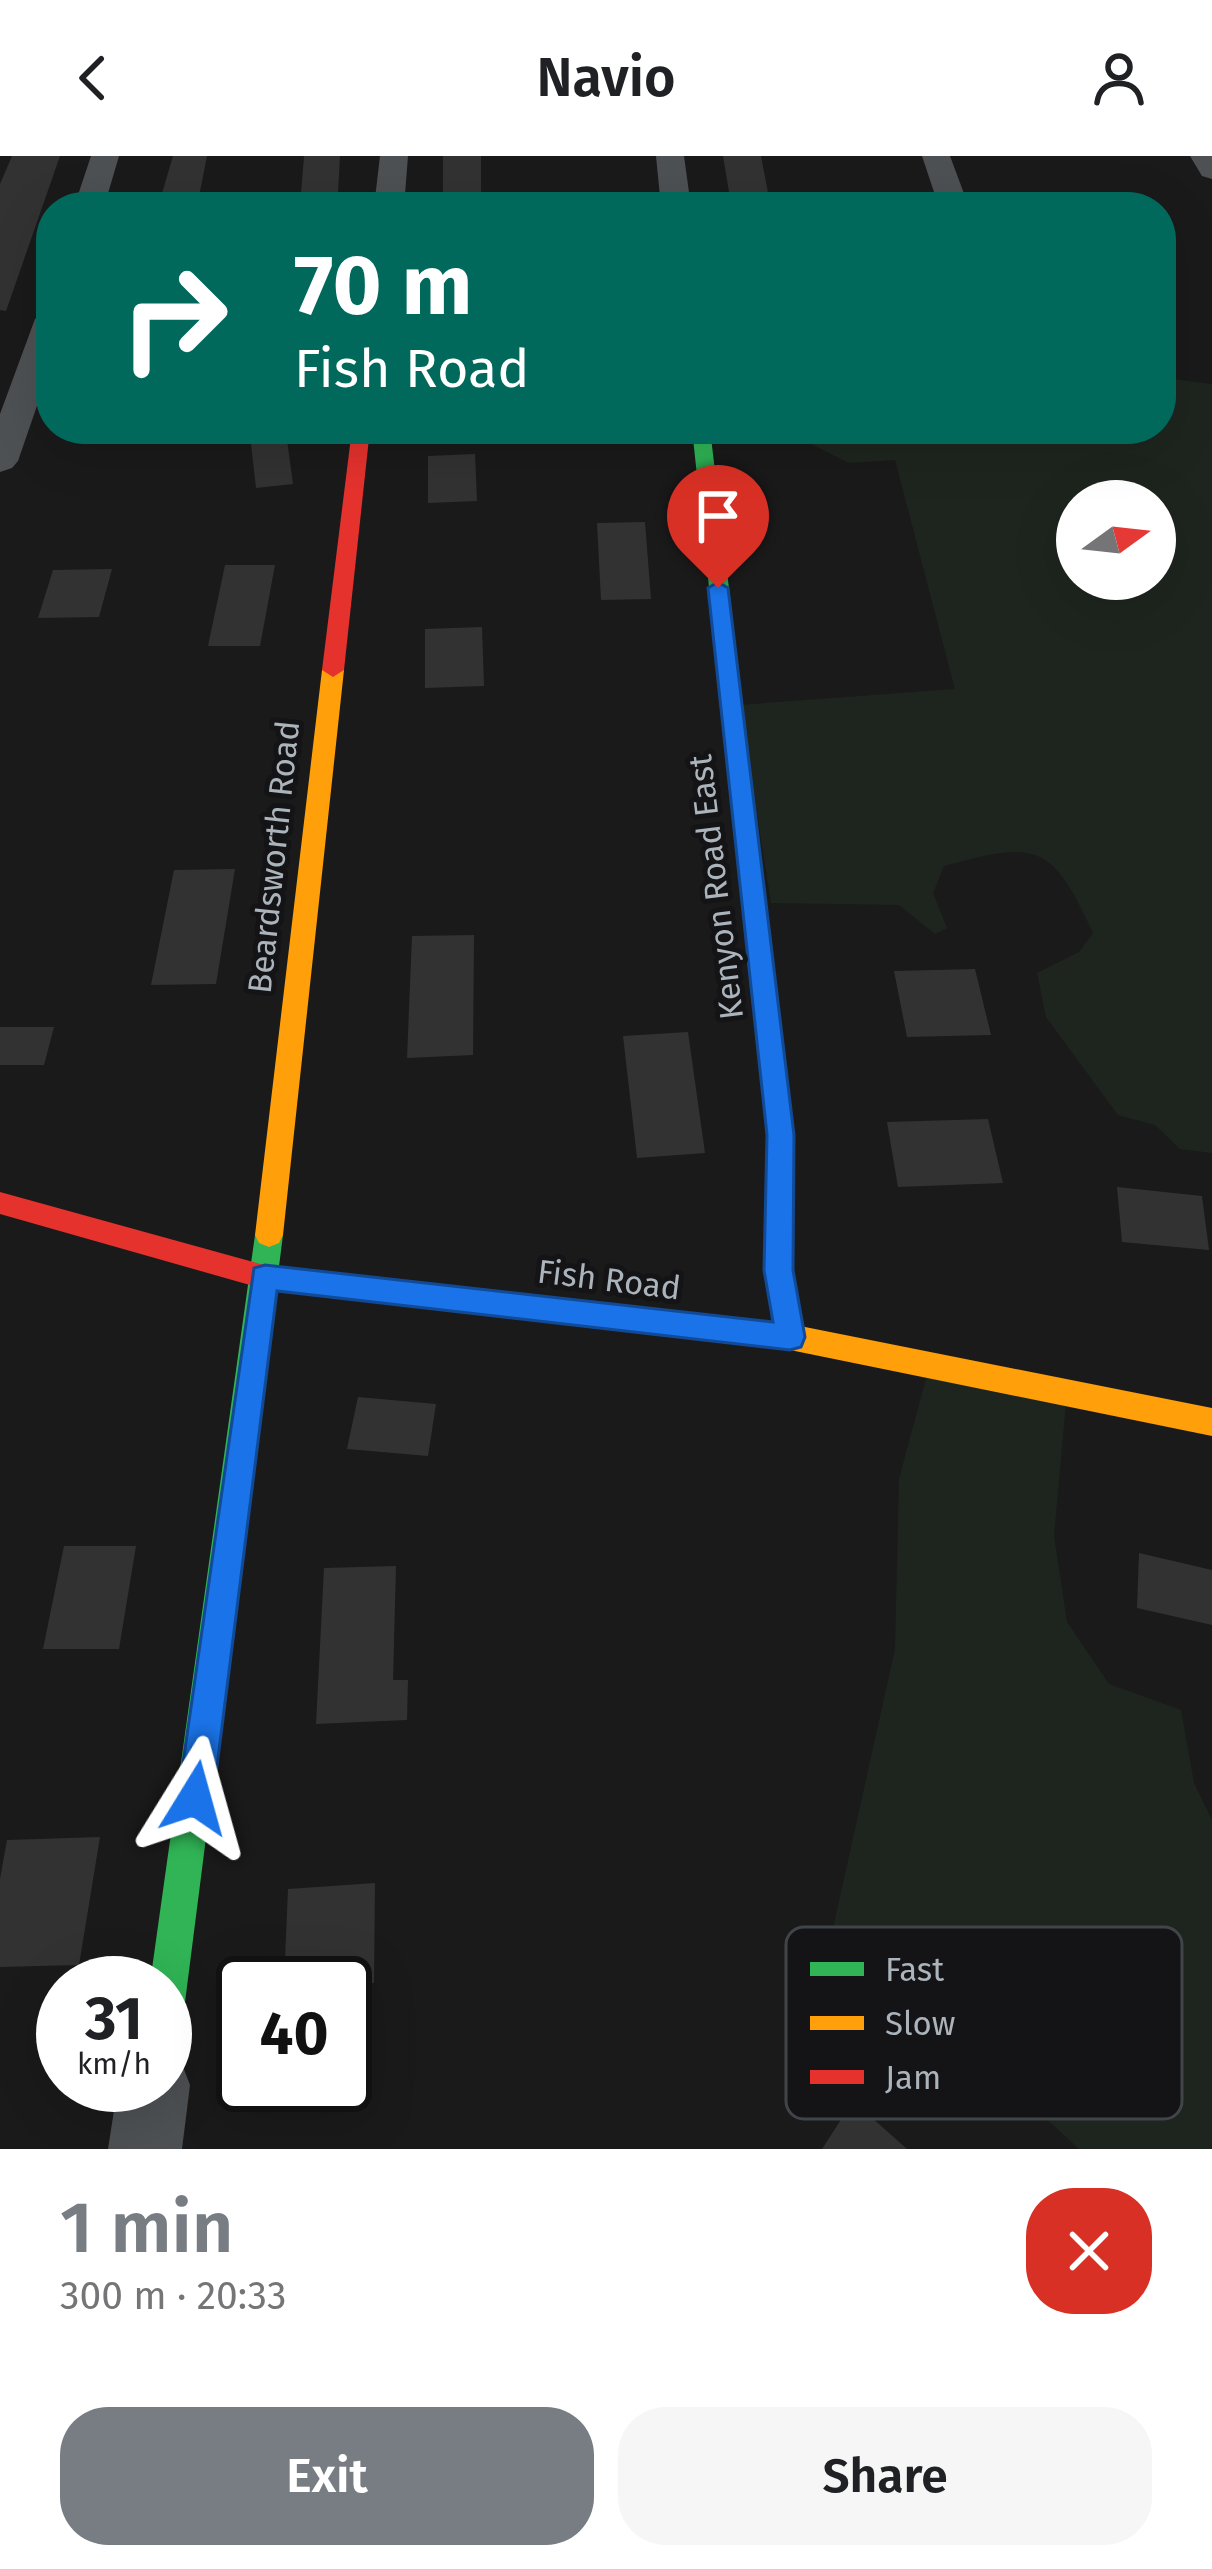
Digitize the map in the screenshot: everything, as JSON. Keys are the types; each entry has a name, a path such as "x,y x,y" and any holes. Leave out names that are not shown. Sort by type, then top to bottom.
{"street":[{"path":"94,192 105,156"},
{"path":"390,192 394,156"},
{"path":"670,156 674,192"},
{"path":"937,156 949,192"},
{"path":"1204,156 1212,170"},
{"path":"0,461 10,404 36,350"},
{"name":"Beardsworth Road","path":"172,1956 265,1277 359,444"},
{"name":"Kenyon Road East","path":"703,444 781,1135 778,1270 790,1337"},
{"name":"Fish Road","path":"0,1202 265,1277 790,1337 1212,1422"},
{"path":"145,2149 150,2112"}],"shaded area":[{"path":"1176,380 1212,384 1212,1153 1180,1149 1155,1125 1118,1115 1046,1017 1037,973 1079,952 1093,933 1066,881 1038,856 1001,853 944,866 933,893 947,928 935,934 899,905 771,903 740,705 955,689 895,460 849,463 811,444 1176,444"},
{"path":"927,1375 1067,1391 1054,1536 1067,1622 1109,1684 1181,1710 1194,1783 1212,1820 1212,2149 1079,2149 1047,2119 1182,2119 1182,1927 833,1927 895,1649 899,1479"}],"building":[{"path":"12,156 60,156 47,192 36,192 36,225 6,311 0,310 0,184"},
{"path":"173,156 207,156 200,192 162,192"},
{"path":"304,156 340,156 338,192 301,192"},
{"path":"443,156 481,156 481,192 443,192"},
{"path":"723,156 761,156 768,192 729,192"},
{"path":"251,444 288,444 293,484 256,488"},
{"path":"475,454 477,501 428,503 428,456"},
{"path":"645,522 651,599 601,600 597,523"},
{"path":"225,565 275,565 260,646 208,646"},
{"path":"112,569 99,617 38,618 53,570"},
{"path":"482,627 484,686 425,688 425,629"},
{"path":"235,869 216,984 151,985 174,870"},
{"path":"474,935 473,1055 407,1058 412,936"},
{"path":"975,969 991,1035 907,1037 894,971"},
{"path":"0,1027 54,1027 44,1065 0,1065"},
{"path":"688,1032 705,1153 637,1158 623,1036"},
{"path":"988,1119 1003,1183 898,1187 887,1122"},
{"path":"1117,1187 1202,1196 1209,1250 1122,1242"},
{"path":"358,1397 436,1404 428,1456 347,1449"},
{"path":"64,1546 136,1546 119,1649 43,1649"},
{"path":"1139,1553 1212,1570 1212,1625 1137,1608"},
{"path":"396,1566 393,1680 408,1680 407,1720 316,1724 324,1568"},
{"path":"100,1837 80,1956 36,1956 36,1966 0,1967 0,1879 7,1840"},
{"path":"375,1883 374,1983 372,1956 285,1956 288,1889"},
{"path":"841,2119 873,2119 907,2149 822,2149"}],"traffic: fast":[{"path":"703,444 781,1135 778,1270 790,1337"},
{"path":"172,1956 269,1235"}],"traffic: slow":[{"path":"269,1235 333,670"},
{"path":"459,1299 790,1337 1212,1422"}],"traffic: jam":[{"path":"333,670 359,444"},
{"path":"0,1203 264,1277 459,1299"}],"route":[{"path":"195,1798 265,1277 790,1337 778,1270 781,1135 718,588"}]}
